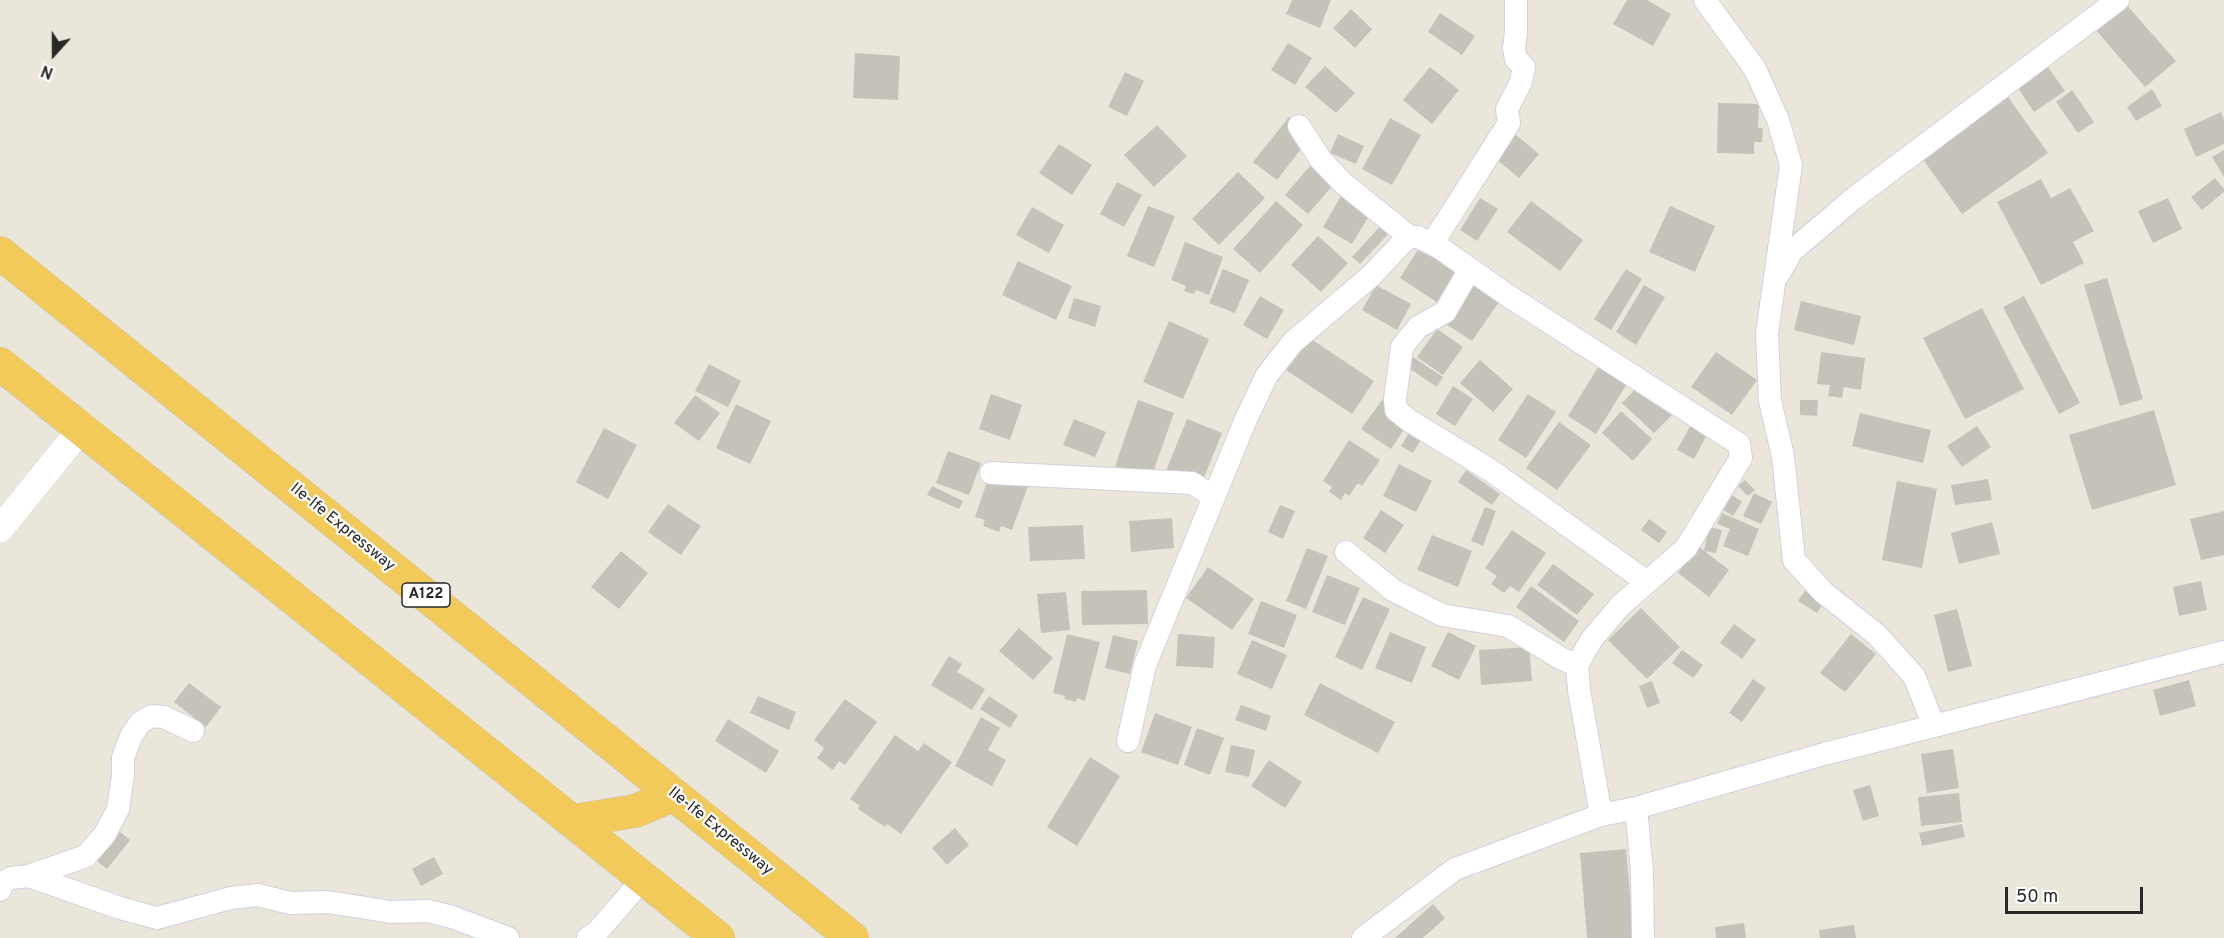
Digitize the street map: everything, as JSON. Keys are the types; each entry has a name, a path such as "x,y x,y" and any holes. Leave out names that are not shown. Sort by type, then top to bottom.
{"highway":[{"name":"Ile-Ife Expressway","path":"0,253 852,938"},
{"path":"0,364 718,938"},
{"path":"573,821 635,810 673,795"}],"street":[{"path":"1432,244 1509,123 1507,109 1521,82 1524,68 1516,59 1514,48 1516,0"},
{"path":"1705,0 1755,69 1778,120 1791,165 1767,333 1770,401 1783,456 1794,560 1823,592 1877,635 1914,676 1935,726"},
{"path":"1773,284 1792,251 1853,199 2118,0"},
{"path":"1299,126 1321,160 1344,184 1410,237 1418,237 1432,244 1529,310 1739,444 1741,458 1686,548 1620,606 1599,631 1577,665 1579,690 1601,815"},
{"path":"1128,741 1145,665 1246,419 1267,375 1293,342 1371,276 1410,237"},
{"path":"1470,269 1444,312 1418,327 1402,347 1395,399 1396,410 1490,470 1647,582"},
{"path":"0,529 81,429"},
{"path":"991,473 1192,483 1214,497"},
{"path":"1346,552 1393,590 1442,615 1508,626 1562,659 1577,665"},
{"path":"1363,938 1455,869 1601,815 1636,808 1824,754 2224,652"},
{"path":"0,891 2,883 11,878 29,876 86,856 105,834 118,809 123,758 131,736 140,723 151,716 164,717 193,732"},
{"path":"1636,808 1642,871 1643,938"},
{"path":"29,876 120,908 156,918 231,898 258,895 290,903 328,902 391,912 428,911 452,917 508,938"},
{"path":"588,938 598,931 644,878"}],"building":[{"path":"1292,0 1331,0 1320,28 1286,14"},
{"path":"1627,0 1647,0 1671,14 1653,46 1613,24"},
{"path":"2124,2 2176,61 2145,87 2095,29"},
{"path":"1351,9 1372,29 1355,48 1333,28"},
{"path":"1440,13 1475,36 1462,55 1428,32"},
{"path":"1288,43 1312,58 1295,85 1271,70"},
{"path":"855,53 900,56 898,100 853,98"},
{"path":"2045,63 2065,91 2034,112 2015,84"},
{"path":"1325,66 1355,93 1336,113 1305,87"},
{"path":"1430,67 1459,90 1432,124 1403,100"},
{"path":"1125,72 1144,81 1127,116 1108,107"},
{"path":"2152,89 2162,106 2136,121 2127,107"},
{"path":"2072,90 2094,122 2078,133 2056,102"},
{"path":"2008,97 2048,153 1962,214 1922,158"},
{"path":"1718,103 1759,104 1758,128 1763,128 1762,142 1754,142 1754,154 1717,153"},
{"path":"2221,112 2224,120 2224,144 2196,157 2184,129"},
{"path":"1289,117 1312,135 1277,180 1253,162"},
{"path":"1390,118 1421,135 1392,185 1362,169"},
{"path":"1157,125 1187,156 1154,187 1124,155"},
{"path":"1510,130 1539,154 1519,178 1490,154"},
{"path":"1338,134 1364,146 1356,164 1330,153"},
{"path":"1059,144 1092,165 1072,195 1039,173"},
{"path":"2224,150 2224,177 2212,157"},
{"path":"1310,166 1333,185 1308,214 1285,195"},
{"path":"1238,172 1265,198 1219,245 1192,219"},
{"path":"2215,178 2224,192 2202,210 2191,197"},
{"path":"2041,179 2051,198 2070,188 2094,231 2073,242 2084,263 2041,285 1997,202"},
{"path":"1117,182 1142,195 1124,227 1100,214"},
{"path":"1341,196 1370,214 1352,244 1323,227"},
{"path":"1480,198 1498,209 1477,241 1460,230"},
{"path":"2168,198 2182,229 2153,243 2138,211"},
{"path":"1276,201 1303,225 1260,273 1233,249"},
{"path":"1531,201 1583,240 1560,271 1507,232"},
{"path":"1148,206 1175,216 1154,267 1127,256"},
{"path":"1670,206 1715,226 1695,272 1649,252"},
{"path":"1032,207 1064,225 1049,253 1016,235"},
{"path":"1383,223 1391,231 1360,264 1352,257"},
{"path":"1318,236 1348,263 1321,292 1291,265"},
{"path":"1185,242 1223,257 1209,295 1196,290 1194,294 1184,291 1186,286 1171,280"},
{"path":"1419,248 1457,272 1438,303 1400,278"},
{"path":"1018,261 1072,286 1056,320 1002,295"},
{"path":"1223,269 1249,280 1235,313 1209,303"},
{"path":"1626,269 1642,279 1611,330 1594,319"},
{"path":"2107,278 2143,399 2120,406 2084,285"},
{"path":"1473,284 1499,302 1472,341 1446,324"},
{"path":"1376,285 1411,304 1397,330 1362,310"},
{"path":"1644,285 1665,297 1636,345 1616,332"},
{"path":"1260,296 1284,310 1267,339 1243,325"},
{"path":"2024,296 2080,403 2059,414 2003,307"},
{"path":"1074,298 1101,306 1095,327 1068,318"},
{"path":"1801,301 1861,316 1854,345 1794,330"},
{"path":"1982,308 2024,389 1965,419 1923,338"},
{"path":"1169,321 1209,339 1183,399 1143,382"},
{"path":"1437,329 1463,347 1443,375 1417,357"},
{"path":"1308,337 1374,381 1352,414 1286,370"},
{"path":"1716,352 1757,380 1732,415 1691,387"},
{"path":"1821,352 1865,358 1861,390 1844,387 1842,398 1828,396 1830,385 1817,384"},
{"path":"1413,357 1443,377 1437,387 1407,367"},
{"path":"1480,360 1513,389 1493,412 1460,383"},
{"path":"709,364 741,381 728,407 695,391"},
{"path":"1600,364 1628,382 1596,434 1568,416"},
{"path":"1640,384 1673,414 1654,433 1622,403"},
{"path":"1453,386 1473,399 1455,426 1436,414"},
{"path":"991,394 1022,405 1010,440 979,429"},
{"path":"1528,394 1556,412 1526,458 1498,440"},
{"path":"695,395 720,413 699,441 674,423"},
{"path":"1138,400 1174,413 1151,478 1115,466"},
{"path":"1382,400 1411,419 1391,449 1361,429"},
{"path":"1800,400 1818,400 1817,416 1800,415"},
{"path":"736,404 771,421 750,464 716,448"},
{"path":"2154,410 2176,485 2092,510 2069,435"},
{"path":"1621,411 1652,439 1633,461 1602,433"},
{"path":"1860,413 1931,430 1923,463 1852,446"},
{"path":"1074,419 1106,432 1095,457 1063,445"},
{"path":"1187,419 1222,433 1199,490 1164,476"},
{"path":"1559,422 1591,445 1557,490 1526,468"},
{"path":"1415,423 1427,430 1413,453 1401,446"},
{"path":"1692,423 1708,433 1694,459 1677,450"},
{"path":"1977,426 1991,447 1962,467 1947,446"},
{"path":"604,428 637,445 608,499 576,482"},
{"path":"1349,440 1380,460 1362,486 1358,483 1349,496 1345,493 1341,500 1329,492 1332,487 1323,481"},
{"path":"948,451 981,463 969,495 936,483"},
{"path":"1399,464 1432,481 1416,512 1383,496"},
{"path":"991,470 1029,483 1012,530 1001,526 999,532 983,526 985,520 975,517"},
{"path":"1466,470 1500,494 1492,505 1458,482"},
{"path":"1988,479 1992,500 1955,505 1951,485"},
{"path":"1745,480 1755,490 1748,496 1738,486"},
{"path":"1897,481 1937,489 1922,568 1882,560"},
{"path":"932,486 963,501 959,509 927,495"},
{"path":"1754,493 1772,502 1761,524 1743,516"},
{"path":"1732,495 1742,502 1733,516 1723,510"},
{"path":"668,504 701,526 681,555 648,532"},
{"path":"1280,505 1295,511 1283,539 1268,532"},
{"path":"1485,507 1496,511 1483,546 1471,541"},
{"path":"1381,510 1404,525 1385,553 1363,538"},
{"path":"2224,511 2224,555 2201,560 2190,519"},
{"path":"1722,513 1759,529 1748,556 1723,546 1730,529 1717,524"},
{"path":"1172,518 1174,548 1131,552 1129,521"},
{"path":"1649,519 1667,532 1659,543 1641,530"},
{"path":"1992,522 2000,554 1959,564 1951,533"},
{"path":"1083,525 1085,559 1030,561 1028,527"},
{"path":"1709,527 1722,530 1716,553 1704,551"},
{"path":"1512,530 1546,553 1519,592 1510,586 1504,593 1491,584 1497,576 1485,568"},
{"path":"1432,535 1472,551 1458,587 1417,570"},
{"path":"1698,546 1729,570 1709,597 1678,573"},
{"path":"1307,548 1328,556 1306,609 1286,601"},
{"path":"621,551 648,573 619,609 591,587"},
{"path":"1553,564 1594,594 1577,615 1537,585"},
{"path":"1208,567 1254,599 1232,630 1186,598"},
{"path":"1327,575 1360,588 1345,625 1312,612"},
{"path":"1814,578 1832,590 1817,613 1798,601"},
{"path":"2201,581 2207,610 2179,616 2173,587"},
{"path":"1531,586 1579,621 1564,642 1516,607"},
{"path":"1147,590 1148,624 1082,625 1081,591"},
{"path":"1066,592 1070,630 1041,633 1037,594"},
{"path":"1363,597 1390,609 1362,670 1335,657"},
{"path":"1261,601 1297,615 1284,648 1248,634"},
{"path":"1641,608 1680,647 1647,679 1608,640"},
{"path":"1957,609 1972,666 1948,672 1934,615"},
{"path":"1734,624 1756,640 1742,659 1720,643"},
{"path":"1019,628 1053,658 1033,680 999,651"},
{"path":"1390,632 1426,647 1412,683 1375,668"},
{"path":"1448,632 1476,646 1459,680 1431,666"},
{"path":"1067,634 1100,642 1085,701 1077,698 1076,702 1064,699 1065,696 1053,693"},
{"path":"1178,634 1215,637 1213,668 1176,666"},
{"path":"1851,634 1876,654 1845,692 1820,673"},
{"path":"1113,635 1138,641 1130,674 1105,668"},
{"path":"1252,640 1287,655 1272,689 1237,674"},
{"path":"1529,647 1532,681 1481,685 1479,650"},
{"path":"1682,650 1703,665 1693,678 1672,663"},
{"path":"949,656 962,664 957,672 985,689 972,710 931,685"},
{"path":"1753,679 1766,688 1742,722 1729,713"},
{"path":"2189,680 2196,706 2160,716 2153,690"},
{"path":"1652,681 1660,703 1647,708 1639,686"},
{"path":"189,683 221,707 206,727 174,702"},
{"path":"1320,683 1395,722 1378,753 1304,715"},
{"path":"758,696 796,712 789,730 750,713"},
{"path":"989,696 1018,715 1010,728 980,709"},
{"path":"845,699 877,722 845,765 839,761 833,770 817,758 824,748 814,740"},
{"path":"1241,705 1271,716 1266,731 1235,720"},
{"path":"1155,713 1192,727 1178,765 1141,752"},
{"path":"981,717 1000,728 988,750 1006,760 992,786 955,766"},
{"path":"728,719 779,751 766,773 715,741"},
{"path":"1197,728 1224,738 1210,775 1184,765"},
{"path":"895,735 918,751 924,743 952,762 901,834 887,824 885,827 858,809 860,806 850,799"},
{"path":"1231,745 1255,750 1249,777 1225,772"},
{"path":"1953,749 1959,788 1927,793 1921,754"},
{"path":"1090,757 1120,776 1077,846 1047,827"},
{"path":"1269,760 1302,782 1285,808 1251,786"},
{"path":"1870,785 1879,816 1863,821 1853,790"},
{"path":"1959,793 1962,822 1921,826 1918,797"},
{"path":"109,823 130,840 107,869 86,852"},
{"path":"1962,824 1965,837 1922,846 1919,833"},
{"path":"955,828 969,845 947,865 932,848"},
{"path":"1626,849 1634,938 1587,938 1580,853"},
{"path":"434,857 443,874 421,886 412,869"},
{"path":"1433,904 1445,918 1423,938 1395,938"},
{"path":"1744,923 1746,938 1716,938 1715,927"},
{"path":"1854,925 1856,938 1820,938 1819,930"}]}
